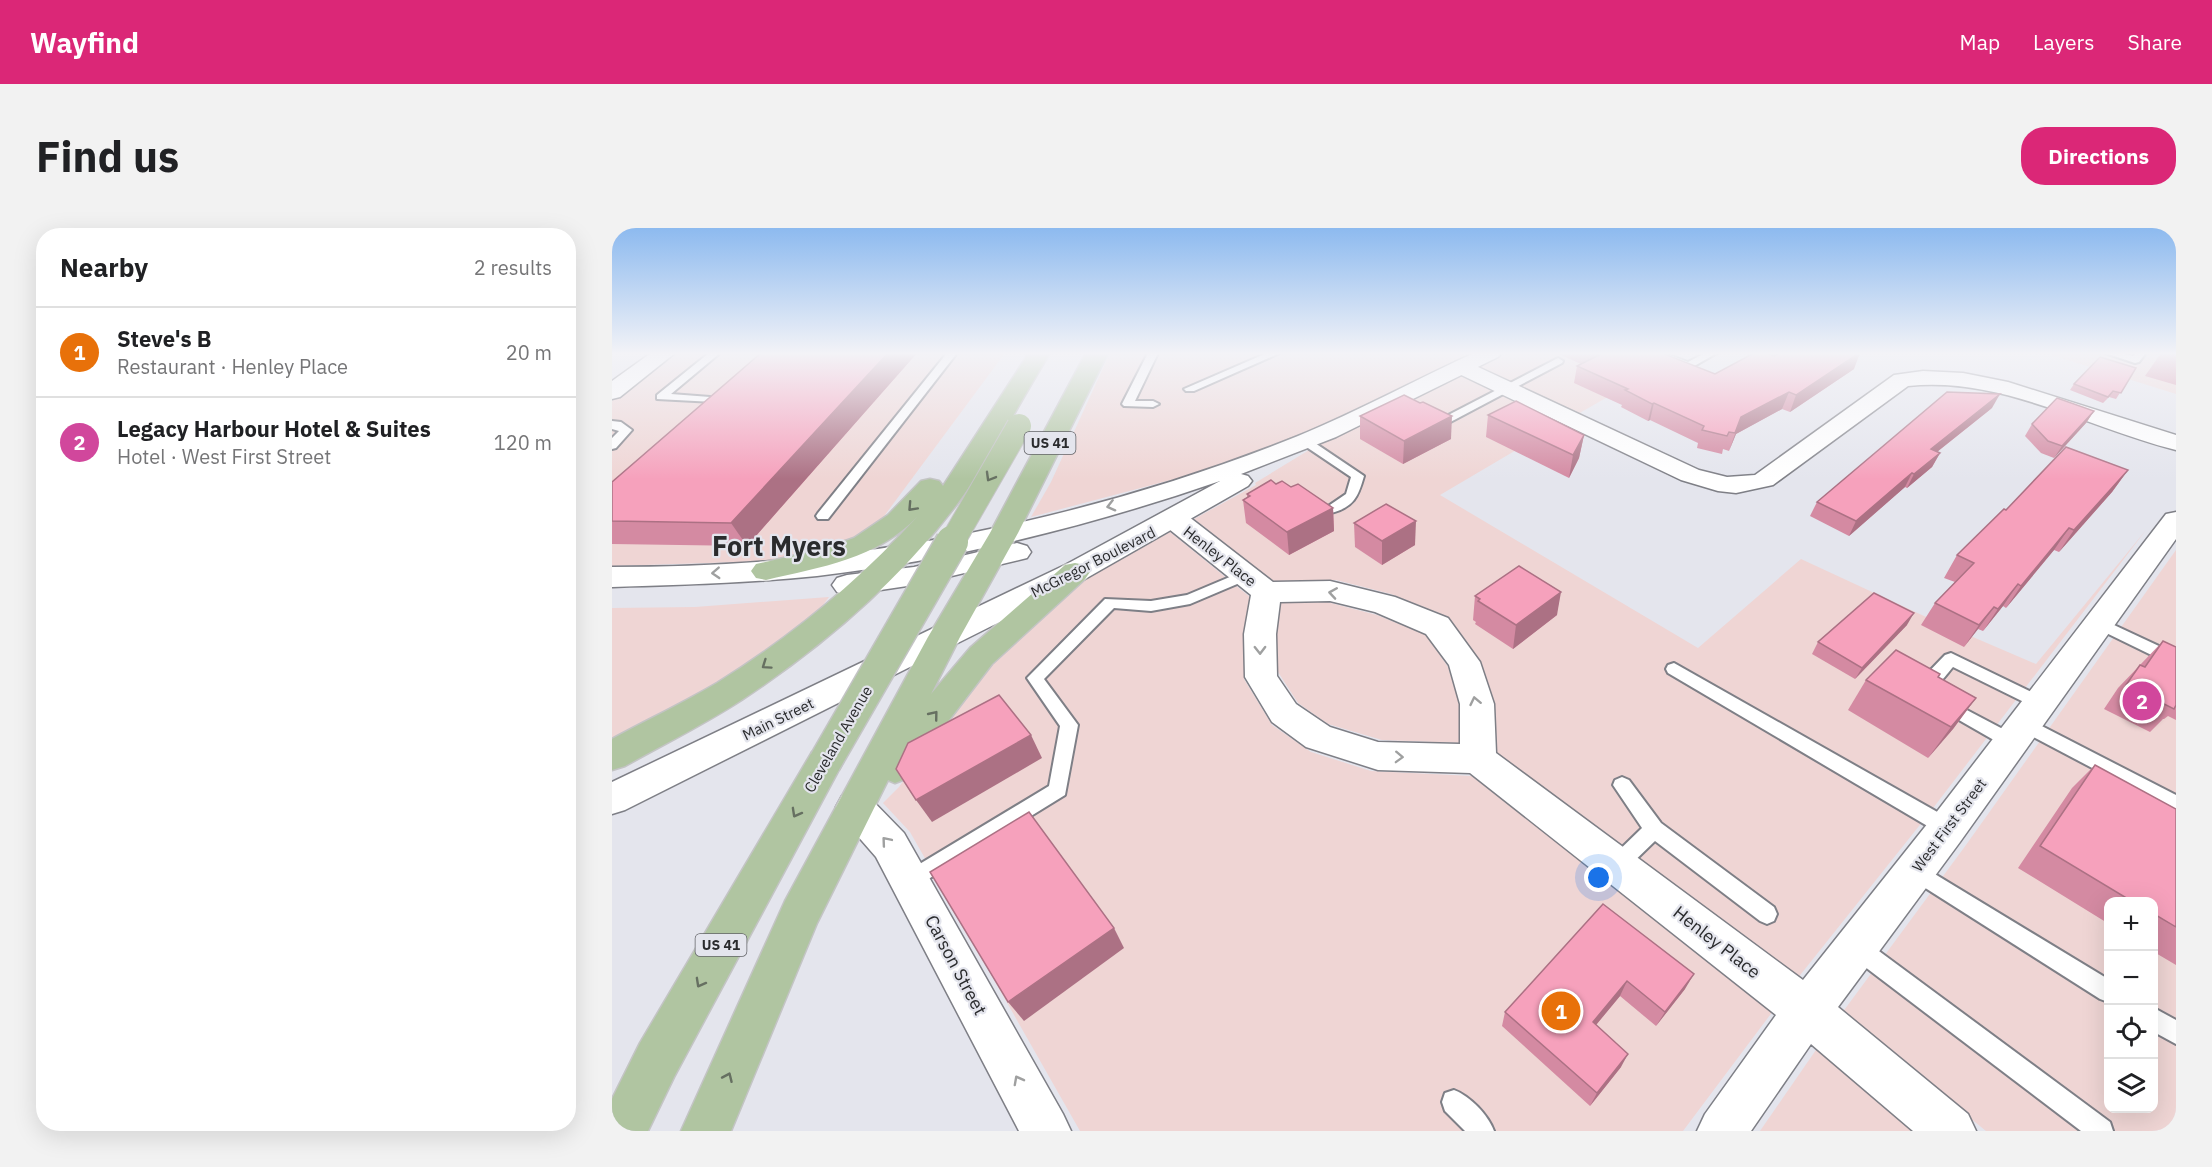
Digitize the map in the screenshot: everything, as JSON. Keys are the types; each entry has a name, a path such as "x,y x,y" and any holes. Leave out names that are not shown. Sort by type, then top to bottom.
{"main road":[{"path":"766,571 839,554 876,538 906,514 960,454 1001,395"},
{"path":"907,565 934,515 962,478 1012,395"},
{"name":"Cleveland Avenue","path":"622,1131 657,1060 825,762 1037,395"},
{"name":"US 41","path":"706,1131 800,915 944,637 1004,533 1075,395"},
{"path":"855,807 883,783 981,656 1075,572"},
{"path":"612,756 730,690 814,631 868,583"}],"street":[{"name":"McGregor Boulevard","path":"944,637 1075,572 1174,519 1306,441 1400,395"},
{"path":"1523,395 1690,475 1694,485 1727,501 1740,504 1756,504 1765,498 1764,480 1869,395"},
{"path":"2030,395 2176,443"},
{"name":"McGregor Boulevard","path":"907,565 1004,533 1144,497 1219,473 1306,441"},
{"name":"McGregor Boulevard","path":"907,565 989,559 1114,525 1239,482"},
{"name":"Henley Place","path":"1174,519 1255,584 1330,591 1384,604 1437,626 1464,662 1477,704 1478,759"},
{"name":"West First Street","path":"1722,1131 1807,1011 1915,871 2176,520"},
{"path":"612,577 907,565"},
{"path":"612,597 703,596 868,583 907,565"},
{"path":"814,631 859,604 907,565"},
{"name":"Henley Place","path":"1255,584 1261,677 1284,713 1318,737 1378,756 1478,759 1807,1011 1951,1131"},
{"path":"612,780 929,628 964,604"},
{"name":"Main Street","path":"612,799 944,637"},
{"name":"Carson Street","path":"855,807 890,846 1046,1131"}],"lane":[{"path":"663,395 661,397 715,396 693,416"},
{"path":"823,516 919,395"},
{"path":"1132,395 1128,404 1153,404"},
{"path":"1437,424 1491,395"},
{"path":"612,425 626,430 612,445"},
{"path":"1306,441 1358,476 1352,496 1331,508"},
{"path":"910,880 1058,790 1069,725 1035,678 1110,603 1151,606 1255,584"},
{"path":"2100,623 2176,661"},
{"path":"2025,723 1951,659 1920,691 2025,723 2176,804"},
{"path":"1674,669 1947,828"},
{"path":"1622,785 1654,829 1767,914"},
{"path":"1617,866 1654,829"},
{"path":"1915,871 2104,988"},
{"path":"1856,947 2102,1131"},
{"path":"2158,1022 2176,1033"},
{"path":"1454,1102 1482,1131"}],"shaded area":[{"path":"620,395 974,395 879,523 869,531 838,545 770,561 612,566 612,401"},
{"path":"1091,395 1385,395 1299,436 1186,476 1031,517 1051,482"},
{"path":"1421,395 1505,395 1562,423 1440,495 1698,648 1801,559 1924,616 2036,664 2146,530 1927,816 1797,979 1496,753 1494,705 1480,660 1451,620 1444,615 1391,594 1336,580 1273,581 1194,519 1256,485 1255,483 1314,447"},
{"path":"1538,395 1611,395 1578,414"},
{"path":"1170,532 1250,597 1244,636 1244,679 1272,725 1311,752 1371,771 1472,776 1773,1011 1683,1131 1080,1131 910,832 883,803 899,787 937,734 995,661 1084,579"},
{"path":"2176,550 2176,1131 1986,1131 1842,1013 1966,845"},
{"path":"829,597 818,612 803,626 722,682 612,743 612,608 695,607"},
{"path":"1327,602 1377,615 1426,635 1448,667 1460,705 1460,743 1382,740 1328,724 1298,703 1278,672 1276,633 1280,603"},
{"path":"1818,1047 1916,1131 1760,1131"}],"building":[{"path":"712,395 849,395 731,523 612,521 612,482"},
{"path":"1404,395 1452,416 1404,441 1360,416"},
{"path":"1635,395 1783,395 1741,417 1735,433 1729,432 1727,436 1702,430 1704,426"},
{"path":"1943,395 1999,395 1931,449 1940,453 1914,474 1912,473 1856,521 1817,502"},
{"path":"2057,398 2094,411 2062,446 2048,441 2032,424"},
{"path":"1516,401 1584,435 1573,455 1488,415"},
{"path":"2066,447 2128,470 2074,530 2069,528 2021,586 2018,584 1998,609 1994,607 1979,625 1935,603 1974,563 1957,555 2004,509 2006,510"},
{"path":"1271,480 1276,484 1282,481 1291,487 1298,484 1333,508 1287,532 1243,500 1250,496 1247,494"},
{"path":"1386,504 1416,521 1382,541 1354,523"},
{"path":"1519,566 1561,592 1516,625 1478,601 1480,599 1475,596"},
{"path":"1874,593 1914,613 1862,668 1818,642"},
{"path":"2163,641 2176,647 2176,705 2174,709 2126,685 2140,665 2145,667"},
{"path":"1896,650 1940,674 1938,677 1976,698 1951,727 1866,680"},
{"path":"999,695 1031,735 916,800 896,769 908,743"},
{"path":"2095,765 2176,809 2176,927 2158,916 2158,897 2125,897 2040,846"},
{"path":"1029,812 1114,928 1008,1002 930,872"},
{"path":"1603,904 1694,974 1665,1012 1627,981 1593,1022 1628,1054 1597,1093 1505,1012"}],"place":[{"name":"Legacy Harbour Hotel & Suites","path":"2142,701"},
{"name":"Steve's B","path":"1561,1011"}],"district":[{"name":"Fort Myers","path":"779,545"}]}
